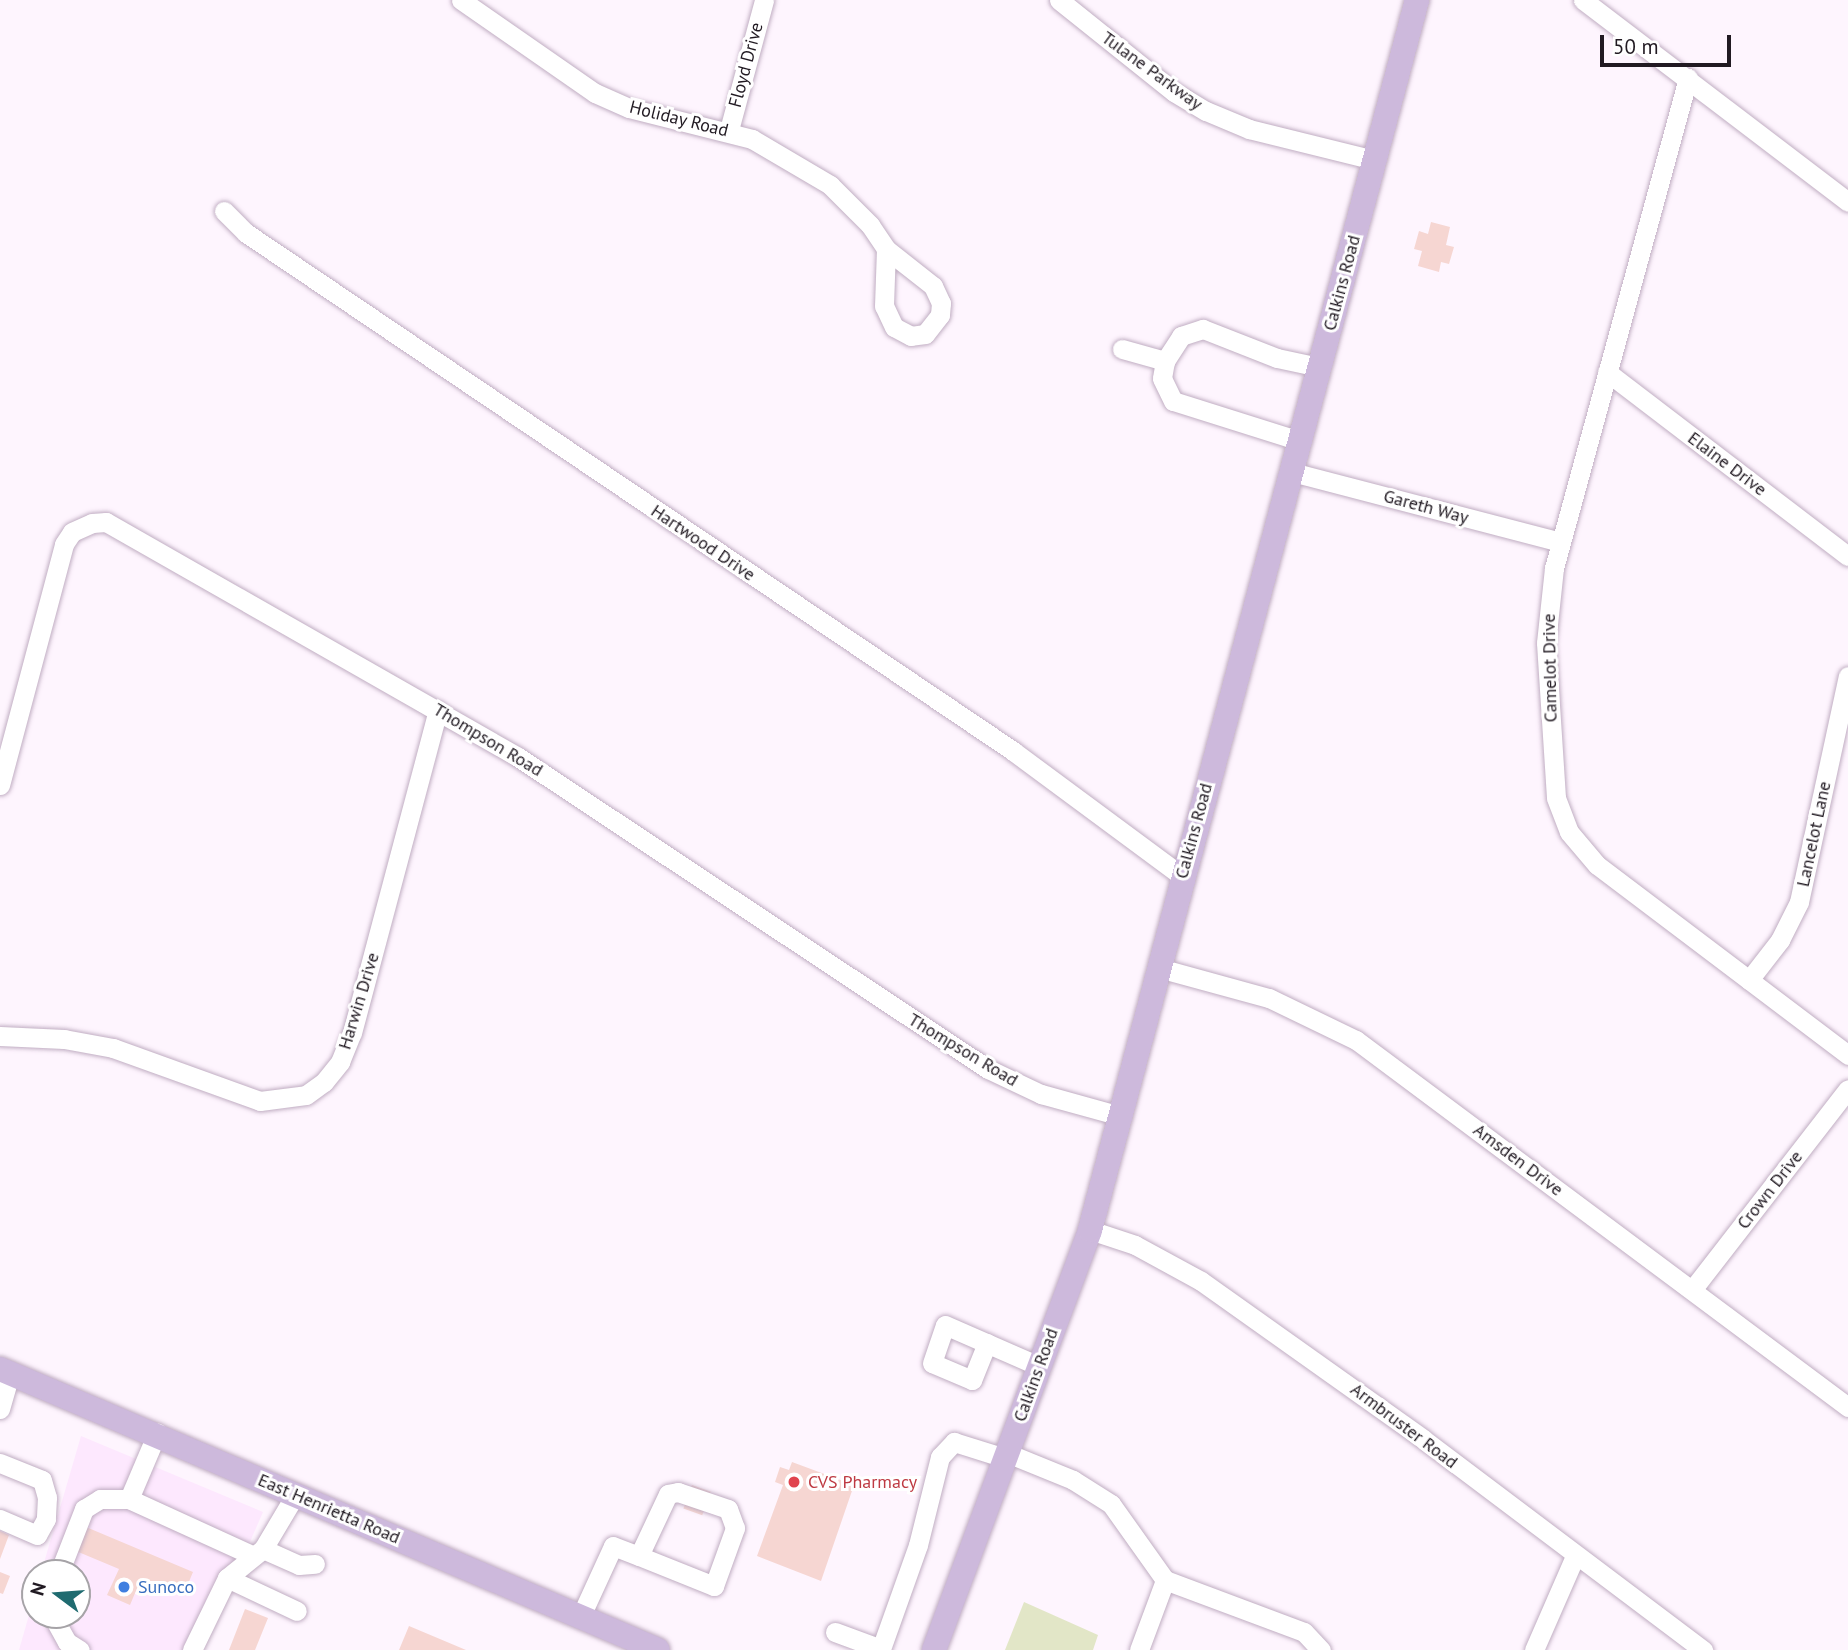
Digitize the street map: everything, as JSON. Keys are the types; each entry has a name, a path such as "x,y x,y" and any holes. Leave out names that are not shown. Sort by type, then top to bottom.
{"main road":[{"name":"Calkins Road","path":"934,1650 1090,1230 1417,0"},
{"name":"East Henrietta Road","path":"5,1371 157,1433 657,1650"}],"street":[{"name":"Floyd Drive","path":"729,131 764,0"},
{"name":"Tulane Parkway","path":"1059,0 1174,92 1206,111 1249,129 1374,160"},
{"path":"1583,0 1848,202"},
{"name":"Holiday Road","path":"468,2 595,93 663,118 729,131 783,153 830,186 870,225 886,249"},
{"name":"Camelot Drive","path":"1688,78 1560,542 1546,643 1554,784 1561,815 1569,832 1597,865 1848,1055"},
{"name":"Hartwood Drive","path":"224,211 246,233 1013,751 1182,876"},
{"path":"1300,441 1173,401 1162,378 1166,362 1181,336 1203,329 1277,358 1320,367"},
{"path":"1122,349 1166,362"},
{"name":"Elaine Drive","path":"1607,372 1848,556"},
{"name":"Gareth Way","path":"1292,472 1560,542"},
{"name":"Thompson Road","path":"0,785 6,742 58,560 72,532 92,523 118,527 518,757 988,1069 1041,1094 1121,1116"},
{"name":"Lancelot Lane","path":"1749,979 1780,940 1799,902 1848,676"},
{"name":"Harwin Drive","path":"0,1036 64,1039 113,1048 260,1101 306,1095 324,1082 340,1062 352,1032 438,710"},
{"name":"Amsden Drive","path":"1160,968 1269,998 1338,1028 1848,1407"},
{"name":"Crown Drive","path":"1692,1290 1848,1089"},
{"name":"Armbruster Road","path":"1090,1230 1135,1245 1201,1281 1423,1439 1703,1650"},
{"path":"988,1343 1040,1366"},
{"path":"0,1409 5,1371"},
{"path":"129,1499 157,1433"},
{"path":"835,1632 881,1649 918,1545 940,1457 954,1442 1006,1456 1073,1480 1111,1504 1165,1580 1304,1632 1321,1650"},
{"path":"0,1463 42,1480 47,1497 46,1518 37,1535 0,1520"},
{"path":"580,1618 613,1546 714,1586 735,1528 728,1509 678,1492 668,1493 660,1502 639,1556"},
{"path":"192,1650 227,1578 259,1552 295,1495"},
{"path":"65,1559 84,1509 100,1499 129,1499 259,1552 299,1565 315,1564"},
{"path":"1534,1650 1576,1556"},
{"path":"227,1578 297,1611"},
{"path":"1139,1650 1165,1580"},
{"path":"60,1629 67,1642 80,1650"}],"shaded area":[{"path":"81,1436 263,1512 203,1650 19,1650 25,1629 91,1629 91,1559 45,1559"}],"green space":[{"path":"1024,1602 1098,1635 1093,1650 1005,1650"}],"building":[{"path":"1431,222 1450,227 1446,245 1454,247 1449,264 1441,262 1439,272 1418,266 1422,251 1414,249 1419,231 1428,234"},
{"name":"CVS Pharmacy","path":"792,1462 854,1485 821,1581 757,1556 783,1485 775,1482 780,1467 789,1470"},
{"path":"692,1485 711,1492 702,1515 683,1508"},
{"path":"86,1527 193,1572 183,1596 141,1579 130,1605 107,1595 119,1569 76,1551"},
{"path":"0,1531 9,1535 0,1559"},
{"path":"0,1572 10,1576 3,1594 0,1593"},
{"path":"245,1609 268,1618 255,1650 229,1650"},
{"path":"409,1626 466,1650 399,1650"}],"place":[{"name":"CVS Pharmacy","path":"794,1482"},
{"name":"Sunoco","path":"124,1587"}]}
